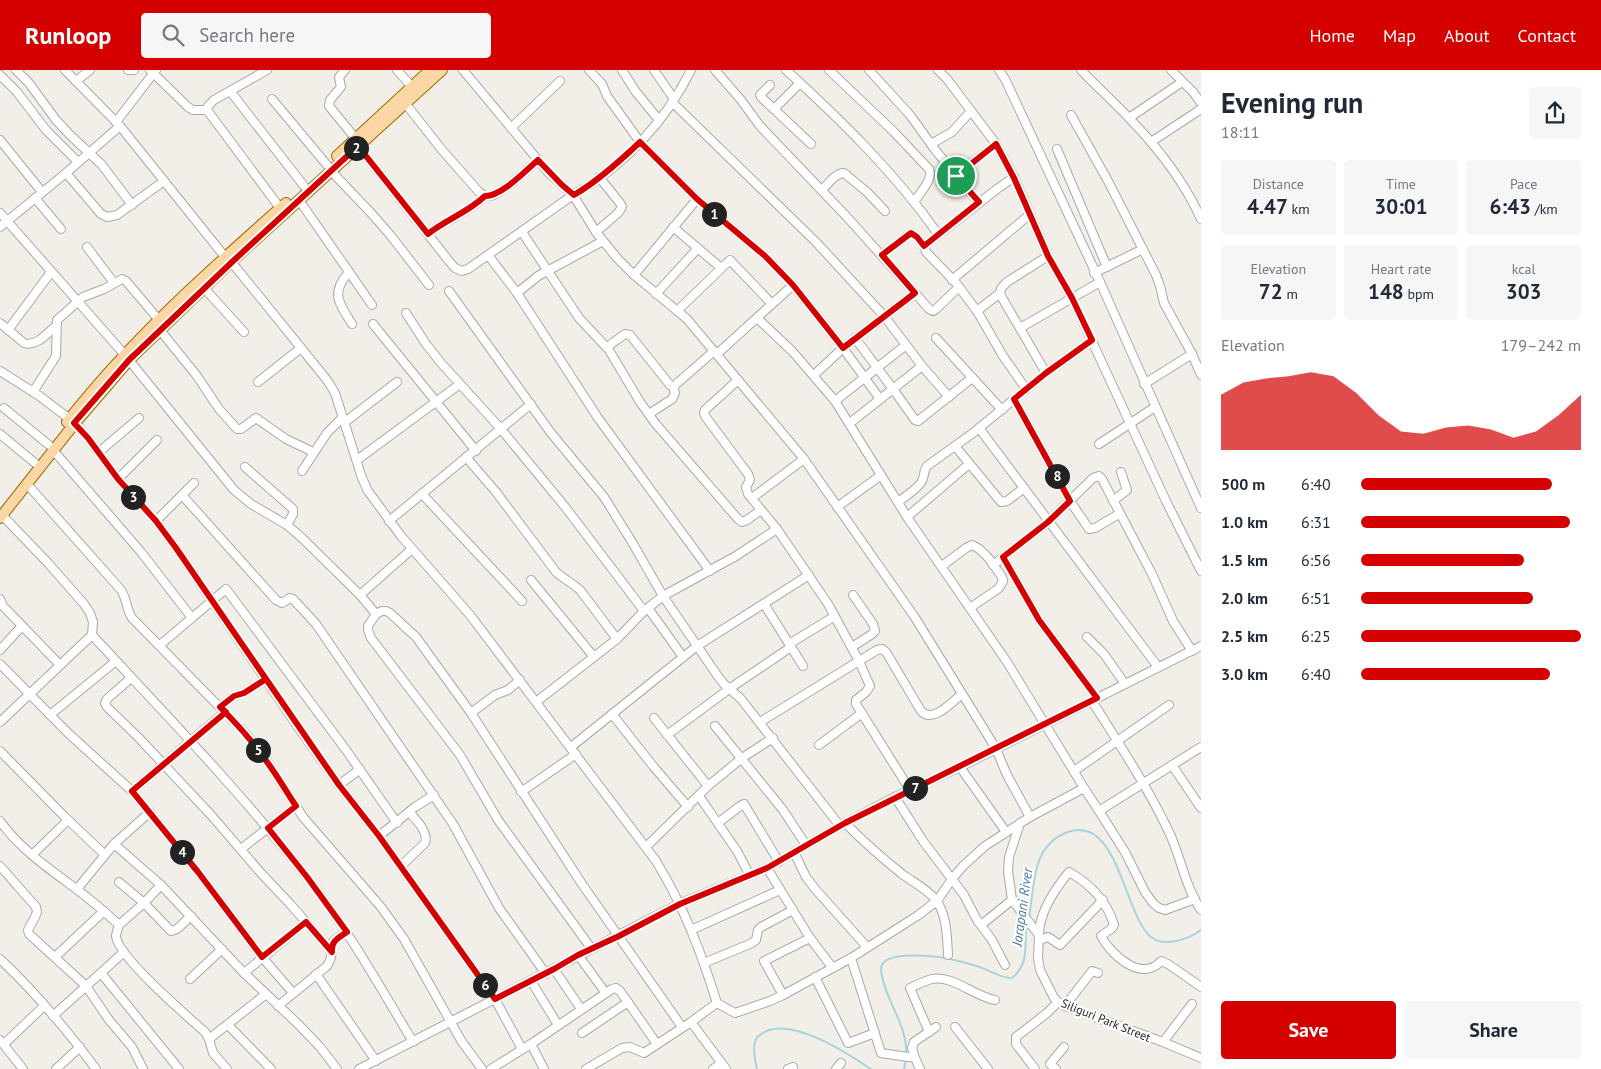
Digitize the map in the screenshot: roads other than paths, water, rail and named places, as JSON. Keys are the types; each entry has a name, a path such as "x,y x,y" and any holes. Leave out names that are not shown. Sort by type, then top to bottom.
{"main road":[{"path":"357,143 430,70"},
{"path":"160,325 204,288 227,258 299,200 329,168 442,70"},
{"path":"1,514 26,484 72,421 127,357 280,208 304,186 329,168"},
{"path":"1,514 35,463 51,448"}],"street":[{"path":"16,70 29,83 61,125 113,179 132,205"},
{"path":"65,70 118,124 327,380 335,393 368,491 412,549 470,615 656,861 680,904 718,1003 735,1013 783,995 851,958 937,901 952,879 972,857 1006,832 1084,788"},
{"path":"76,81 90,70"},
{"path":"128,70 134,70"},
{"path":"208,110 210,104 230,90 267,70"},
{"path":"345,70 339,77 341,87 330,100 329,106 449,261 462,271 468,269 586,188 619,162 647,135 659,120 681,89 689,71"},
{"path":"397,70 412,87"},
{"path":"463,70 538,160 574,195 596,232 617,258 634,275 687,319 804,459 914,616 996,749 1007,775 1030,817"},
{"path":"589,70 602,84 607,96 640,142 697,199 765,256 793,285 843,348 880,399"},
{"path":"622,70 636,92 659,120"},
{"path":"654,70 673,100 816,242 884,316 948,397"},
{"path":"715,70 736,93 760,126 822,190 929,309 936,310 959,287"},
{"path":"786,70 884,165 915,201 938,234"},
{"path":"829,70 893,131 929,169 931,173 930,178 915,201"},
{"path":"869,70 910,115 956,176 979,202"},
{"path":"938,70 947,79 996,144 1014,178 1048,256 1072,298 1166,501 1201,571"},
{"path":"999,70 1010,89 1094,273 1100,282 1201,508"},
{"path":"1081,70 1129,118 1170,165 1198,204 1201,219"},
{"path":"1171,70 1182,82 1197,90 1201,103"},
{"path":"0,226 90,153 118,124 153,71 192,110 208,110"},
{"path":"0,75 17,92 46,130 78,162"},
{"path":"512,128 560,81"},
{"path":"1129,118 1182,82"},
{"path":"774,109 800,83"},
{"path":"770,85 760,96 810,144"},
{"path":"230,90 304,186"},
{"path":"272,99 329,168 379,221 429,286"},
{"path":"405,103 442,150 479,192 485,196 491,196 501,191 538,160"},
{"path":"1151,142 1201,109"},
{"path":"208,110 280,208"},
{"path":"931,144 952,132 971,111"},
{"path":"1071,115 1143,249 1158,280 1164,304 1201,373"},
{"path":"0,140 42,192"},
{"path":"956,176 996,144"},
{"path":"1057,150 1107,267"},
{"path":"66,173 101,214 106,217 117,215 164,181"},
{"path":"822,190 836,175 844,173 867,192 885,211"},
{"path":"596,232 622,208 599,177"},
{"path":"924,246 979,202 1014,178"},
{"path":"428,234 447,220 474,206 485,196"},
{"path":"35,198 61,230"},
{"path":"634,275 697,199"},
{"path":"299,200 372,305"},
{"path":"0,213 127,357 234,490 251,504 287,525 302,538 360,595 376,614"},
{"path":"952,280 1029,215"},
{"path":"674,228 722,268"},
{"path":"522,232 579,318 607,347 649,414 738,519 742,522 761,510"},
{"path":"882,255 911,233 917,237 926,252 959,287 977,310 1003,356 1026,389"},
{"path":"517,293 532,280 603,241"},
{"path":"87,247 114,283"},
{"path":"656,294 698,248"},
{"path":"1094,273 1143,249"},
{"path":"488,255 517,293 598,418 710,571"},
{"path":"977,310 1000,293 1002,287 1007,282 1048,256"},
{"path":"677,311 728,261 732,261 772,304"},
{"path":"8,330 51,272"},
{"path":"349,272 342,280 337,296 339,303 352,324"},
{"path":"33,392 56,356 56,320 88,295 122,279 126,281 160,325 219,409 236,429 241,429 256,418 286,439 313,452"},
{"path":"1020,328 1100,282"},
{"path":"673,387 757,318 793,285"},
{"path":"204,288 244,332"},
{"path":"449,291 552,433 604,497 662,596 717,675 741,699 842,825 902,874 929,892 937,901 946,930 948,955"},
{"path":"814,375 855,338 915,293"},
{"path":"1000,293 1046,373"},
{"path":"406,313 426,344 501,429 566,508 683,657"},
{"path":"757,318 814,375 850,423 880,476 1007,662 1125,852 1145,892 1153,903 1165,910 1195,899"},
{"path":"0,323 24,343 33,344 56,326"},
{"path":"373,324 476,451"},
{"path":"607,347 627,334 673,387 675,393 672,399 649,414"},
{"path":"855,338 915,420 918,421 972,378"},
{"path":"936,338 1002,410"},
{"path":"898,502 920,484 924,478 925,469 928,466 1002,410 1046,373 1092,340"},
{"path":"835,401 906,345"},
{"path":"258,382 300,348"},
{"path":"1144,384 1192,354"},
{"path":"850,423 922,366"},
{"path":"0,371 33,392 72,421 99,452 118,479 156,521 339,785 379,836 495,999 522,1049"},
{"path":"738,380 704,413 749,477 746,490 809,575 852,647 870,686 856,700 856,704 910,790"},
{"path":"302,471 327,432 396,382"},
{"path":"357,460 460,384"},
{"path":"1014,399 1070,501 1089,529 1095,528 1119,514"},
{"path":"389,521 531,404"},
{"path":"1099,444 1155,407"},
{"path":"4,408 51,448 141,552 192,618"},
{"path":"99,452 139,418"},
{"path":"979,428 1158,668"},
{"path":"0,434 35,463"},
{"path":"118,479 157,440"},
{"path":"955,446 1001,502 1007,501 1024,488"},
{"path":"466,457 496,492 556,572 580,590 617,639"},
{"path":"752,498 804,459"},
{"path":"907,517 969,464"},
{"path":"245,467 293,509 293,514 287,525"},
{"path":"1113,500 1127,490 1121,472"},
{"path":"837,507 880,476"},
{"path":"993,565 1048,522 1093,478 1099,476 1152,574 1173,621 1192,651"},
{"path":"26,484 121,590 126,597 127,611 132,618 223,710 263,755 296,806 319,836 381,907 404,939 478,1068"},
{"path":"156,521 194,484"},
{"path":"422,494 522,601"},
{"path":"182,495 276,600 282,603 290,598 293,599 316,624 434,795 453,824 499,908 546,974"},
{"path":"0,722 92,635 93,622 84,604 48,562 1,514"},
{"path":"536,702 617,639 646,609 662,596 710,571 777,530"},
{"path":"942,566 972,545 979,548 1002,577 1002,585 970,608"},
{"path":"360,595 412,549"},
{"path":"1003,557 1039,620 1095,700 1117,742 1144,783 1172,838 1201,910"},
{"path":"570,747 697,646 809,575"},
{"path":"531,580 594,657"},
{"path":"160,645 226,590 360,769 397,823"},
{"path":"852,647 875,631 873,624 853,596"},
{"path":"0,599 3,606 60,665"},
{"path":"764,604 804,666"},
{"path":"591,948 498,820 460,756 371,638 368,626 376,614 382,611 390,613 416,637 471,712 582,884 682,1027"},
{"path":"667,735 790,645 835,616"},
{"path":"0,650 22,626"},
{"path":"92,635 268,828 307,877 347,932 413,1042"},
{"path":"1087,636 1108,660 1125,684"},
{"path":"359,1069 546,974 591,948 619,936 680,904 767,868 842,825 896,797 960,767 1201,646"},
{"path":"760,722 859,660 882,649 886,652 925,716 935,714 962,694"},
{"path":"50,715 116,661"},
{"path":"0,664 50,715 132,791 198,872 262,957 293,993"},
{"path":"132,678 107,699 105,703 107,707 164,764 332,952"},
{"path":"132,791 191,742 223,710 234,696 244,693 266,679"},
{"path":"471,712 495,695 508,690 520,680"},
{"path":"1074,771 1169,705"},
{"path":"819,744 862,713"},
{"path":"612,714 652,766 688,807"},
{"path":"654,718 708,786"},
{"path":"716,726 792,822 806,845"},
{"path":"646,847 708,786 742,758 773,738"},
{"path":"1099,811 1201,746"},
{"path":"0,751 105,855"},
{"path":"521,792 576,754"},
{"path":"1172,765 1201,808"},
{"path":"960,767 1006,832"},
{"path":"339,785 360,769"},
{"path":"379,836 434,795"},
{"path":"699,796 737,851 749,874"},
{"path":"896,797 923,841 964,896 992,940 1005,965"},
{"path":"718,823 744,804 779,862"},
{"path":"241,850 296,806"},
{"path":"77,889 114,844 150,812"},
{"path":"400,866 426,843 427,839 426,834 409,812"},
{"path":"32,855 68,820"},
{"path":"0,821 7,832 32,855 104,910 119,926"},
{"path":"1020,823 1009,857 1008,871 1014,903 1039,937 1048,938 1060,945 1103,900 1114,924 1113,928 1102,936 1105,943 1119,957 1132,966 1146,969 1154,967 1161,960 1201,987"},
{"path":"114,844 161,885 244,973 309,1035 337,1069"},
{"path":"794,852 806,877 867,948"},
{"path":"0,866 36,907 37,912 28,930 29,934 86,986 104,1014 132,1048 143,1069"},
{"path":"767,868 810,938 832,967"},
{"name":"Siliguri Park Street","path":"1103,900 1091,887 1069,872 1057,887 1039,926 1038,958 1040,970 1050,991 1061,1004 1201,1058"},
{"path":"119,882 144,903 171,931 177,929 191,916"},
{"path":"161,885 119,926 116,936 118,943 140,972 204,1032 209,1039 213,1053 227,1069"},
{"path":"691,930 780,890"},
{"path":"981,925 1014,903"},
{"path":"55,957 104,910"},
{"path":"704,963 752,943 756,940 758,930 761,927 793,910"},
{"path":"244,973 306,922"},
{"path":"278,1006 327,966 332,960 331,945 347,932"},
{"path":"783,995 764,961 810,938"},
{"path":"190,979 222,949"},
{"path":"54,1016 124,952"},
{"path":"578,955 605,992"},
{"path":"851,958 881,1052 914,1057"},
{"path":"0,959 69,1033 96,1069"},
{"path":"554,969 581,1009"},
{"path":"1035,1069 1016,1044 1016,1037 1061,1004 1092,971 1098,973"},
{"path":"100,973 178,1069"},
{"path":"316,974 376,1061"},
{"path":"815,977 848,1043 875,1033"},
{"path":"920,1069 914,1057 912,1044 933,1030 910,988 932,979 946,979 980,996 995,1000"},
{"path":"531,981 558,1025"},
{"path":"491,1069 531,1044 605,992 616,988 657,1044"},
{"path":"209,1039 266,994"},
{"path":"582,1033 628,1002"},
{"path":"587,1069 622,1048 630,1047 644,1053 718,1003"},
{"path":"1163,1042 1192,1004"},
{"path":"20,1068 2,1042 44,1006"},
{"path":"692,1022 724,1066 713,1069"},
{"path":"228,1025 271,1069"},
{"path":"955,1027 988,1069"},
{"path":"531,1044 544,1069"},
{"path":"1056,1069 1050,1064 1064,1047"},
{"path":"56,1069 80,1048"}],"waterway":[{"name":"Jorapani River","path":"1029,917 1037,867 1047,846 1056,838 1068,832 1085,830 1098,838 1109,852 1134,909 1151,937 1163,942 1169,942 1183,939 1201,930"},
{"name":"Jorapani River","path":"906,1054 906,1043 900,1022 883,981 881,970 883,963 899,956 933,956 967,963 1003,977 1012,978 1022,966 1024,959 1027,924"},
{"name":"Jorapani River","path":"757,1069 754,1050 756,1039 760,1034 769,1030 781,1028 808,1034 822,1040 871,1069"},
{"name":"Jorapani River","path":"904,1069 906,1059"}]}
